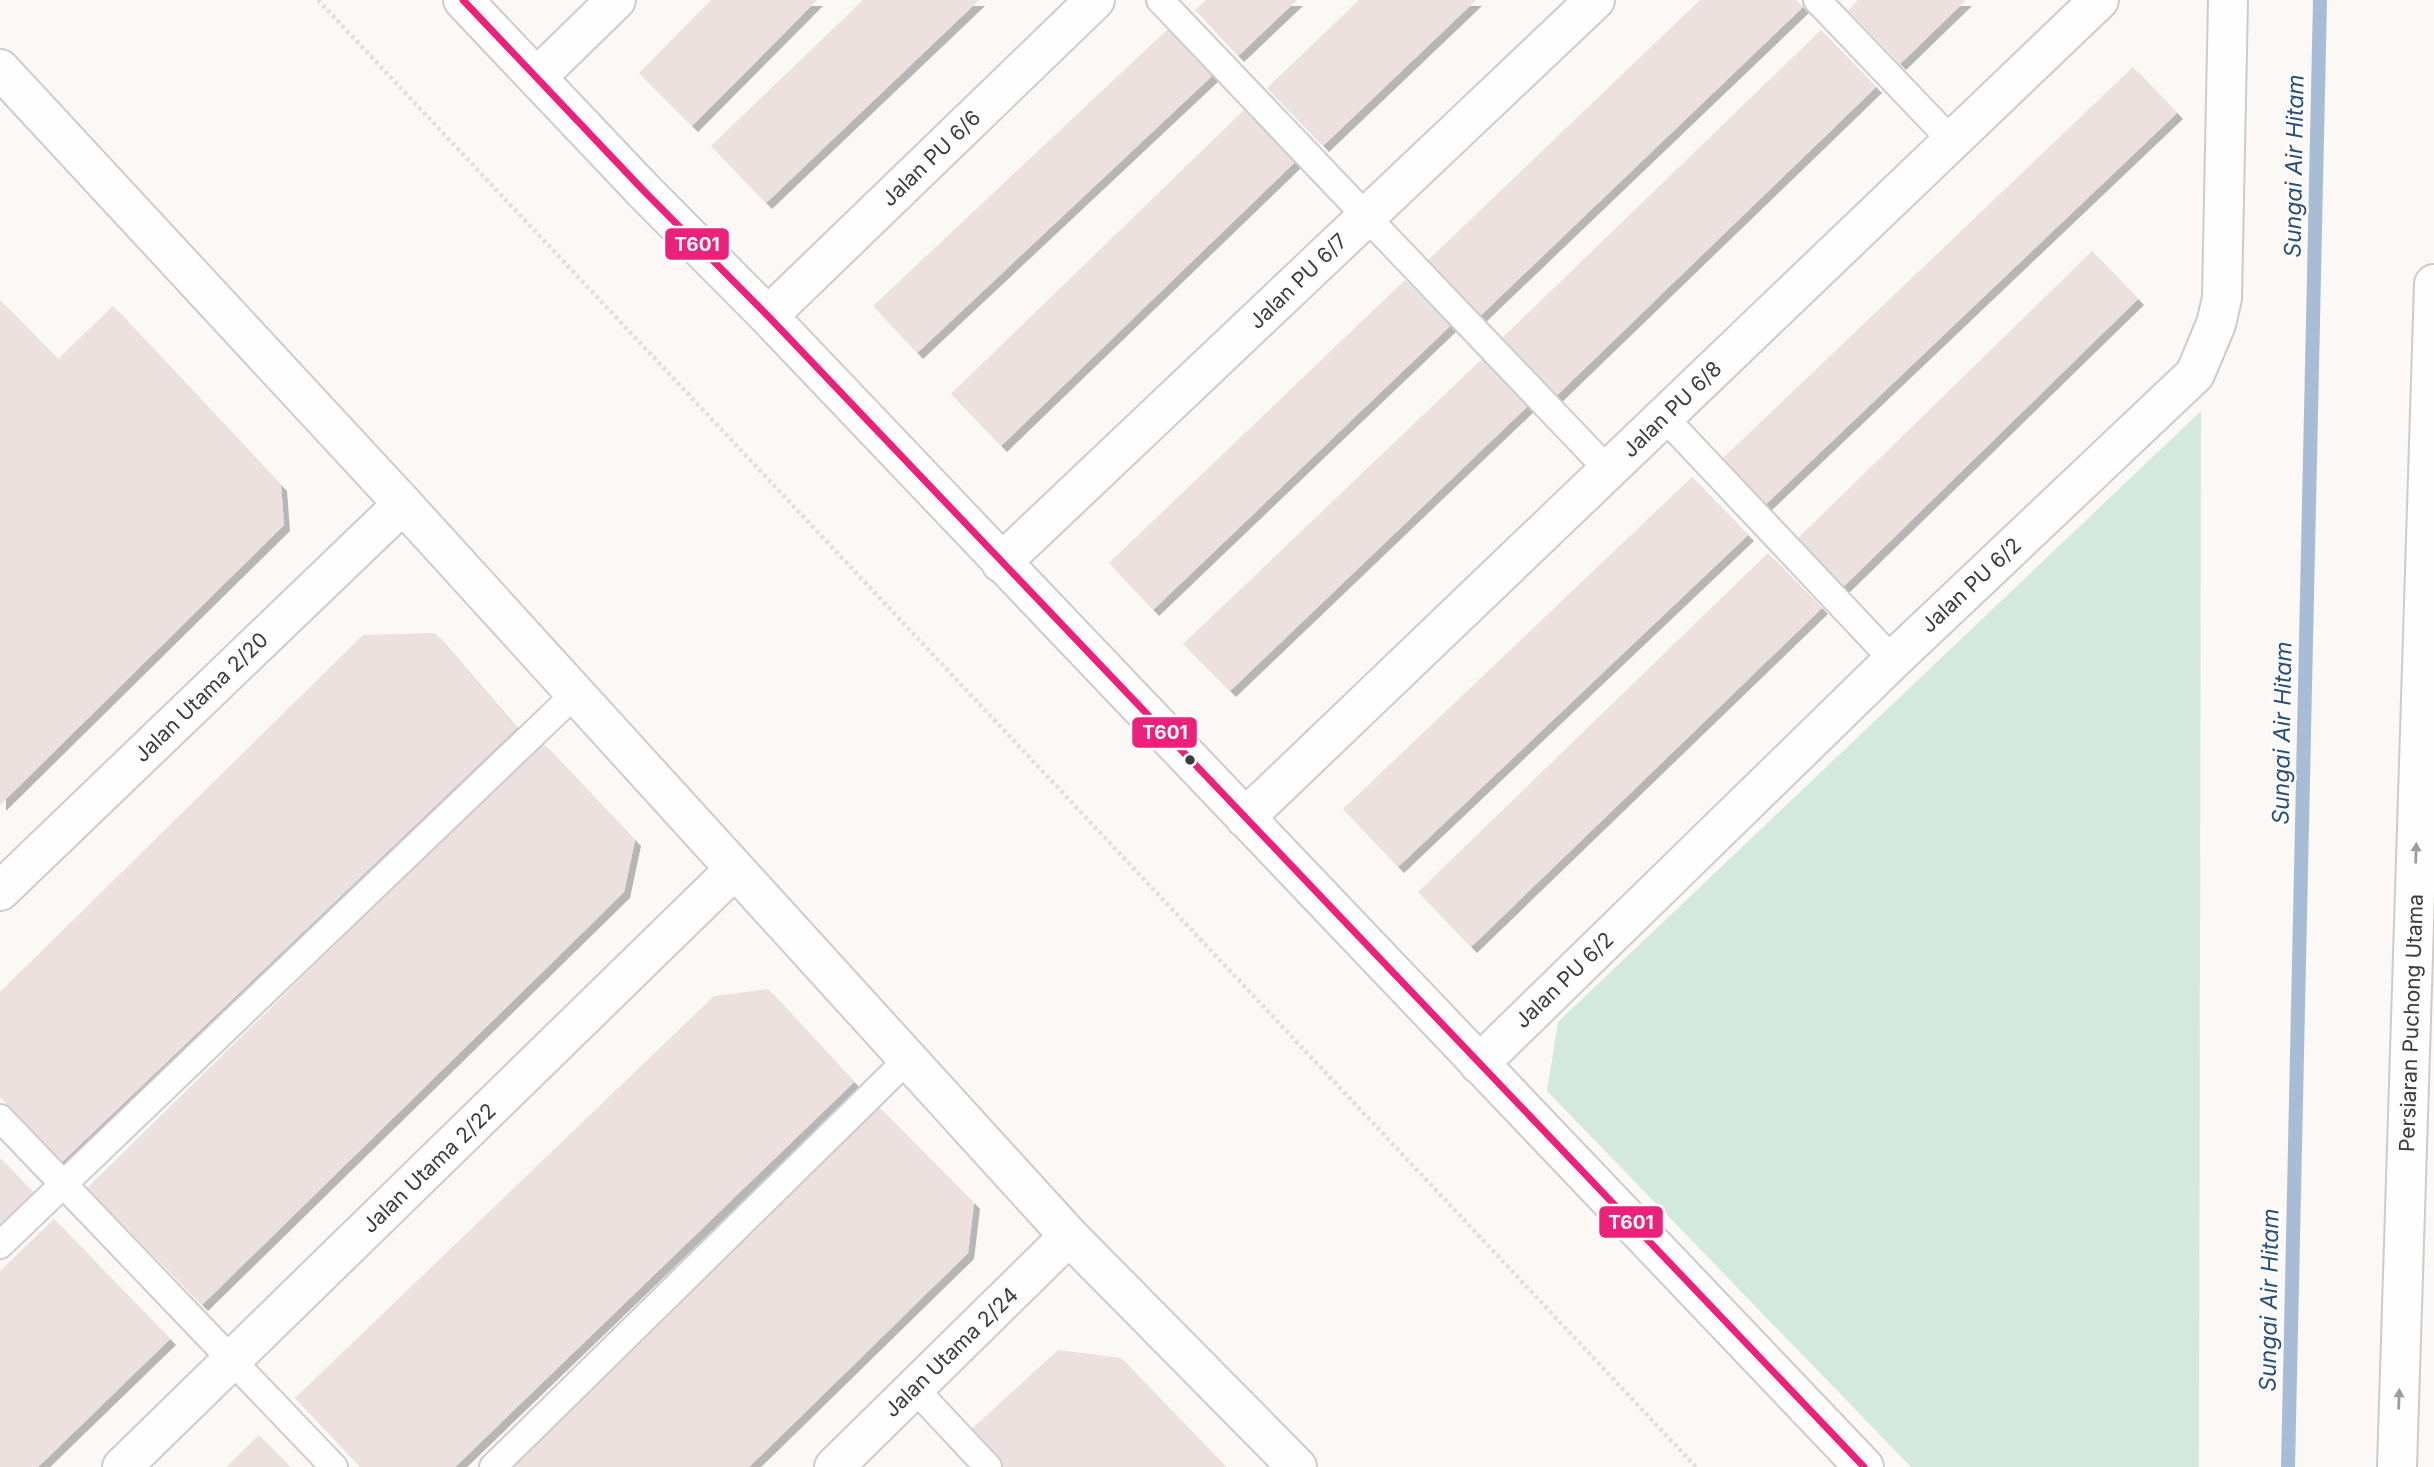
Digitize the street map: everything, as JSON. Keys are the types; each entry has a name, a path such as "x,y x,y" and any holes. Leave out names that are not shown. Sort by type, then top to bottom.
{"street":[{"path":"463,0 643,190 768,316 1864,1467"},
{"path":"537,77 616,0"},
{"name":"Jalan PU 6/6","path":"768,316 1095,0"},
{"name":"Jalan PU 6/7","path":"1001,563 1595,0"},
{"name":"Jalan PU 6/8","path":"1245,818 2098,0"},
{"name":"Jalan PU 6/2","path":"1479,1064 1893,660 2195,374 2216,324 2222,298 2228,0"},
{"path":"0,69 402,504 1069,1236 1297,1467"},
{"name":"Persiaran Puchong Utama","path":"2397,1467 2434,284"},
{"name":"Jalan Utama 2/20","path":"0,891 402,504"},
{"name":"Jalan Utama 2/22","path":"122,1467 735,869"},
{"name":"Jalan Utama 2/24","path":"834,1467 1069,1236"}],"lane":[{"path":"1160,0 1608,470"},
{"path":"1817,0 1952,141"},
{"path":"1664,417 1893,660"},
{"path":"0,1245 575,694"},
{"path":"493,1467 908,1059"},
{"path":"0,1118 62,1186 334,1467"},
{"path":"914,1388 988,1467"}],"path":[{"path":"318,0 1696,1467"}],"green space":[{"path":"2201,411 2199,1467 1911,1467 1547,1091 1558,1022"}],"building":[{"path":"711,0 817,0 692,126 639,73"},
{"path":"863,0 979,0 766,203 711,146"},
{"path":"1206,0 1297,0 1238,56 1195,10"},
{"path":"1359,0 1476,0 1323,146 1267,88"},
{"path":"1700,0 1796,0 1803,7 1478,318 1425,263"},
{"path":"1858,0 1966,0 1900,64 1848,10"},
{"path":"1169,28 1213,75 917,353 873,306"},
{"path":"1821,30 1876,87 1552,400 1497,343"},
{"path":"2133,67 2177,113 1765,505 1722,459"},
{"path":"1244,110 1295,162 1001,446 951,394"},
{"path":"2092,251 2138,299 1839,591 1792,544"},
{"path":"1405,280 1450,326 1153,610 1109,563"},
{"path":"0,300 58,359 113,306 281,485 284,525 0,805"},
{"path":"1485,356 1530,404 1230,691 1183,644"},
{"path":"1692,477 1748,535 1398,867 1343,809"},
{"path":"1768,553 1822,608 1471,947 1418,892"},
{"path":"435,633 517,728 62,1162 0,1097 0,992 363,635"},
{"path":"542,742 635,840 624,892 202,1305 87,1188"},
{"path":"768,989 854,1082 455,1467 360,1467 295,1398 714,996"},
{"path":"878,1106 974,1203 968,1253 749,1467 505,1467"},
{"path":"0,1158 35,1194 0,1227"},
{"path":"54,1219 170,1339 38,1467 0,1467 0,1271"},
{"path":"1058,1350 1121,1358 1226,1467 995,1467 965,1435"},
{"path":"259,1435 290,1467 226,1467"}],"waterway":[{"name":"Sungai Air Hitam","path":"2288,1467 2320,0"}],"transit line":[{"name":"T601","path":"463,0 643,190 768,316 1864,1467"}]}
